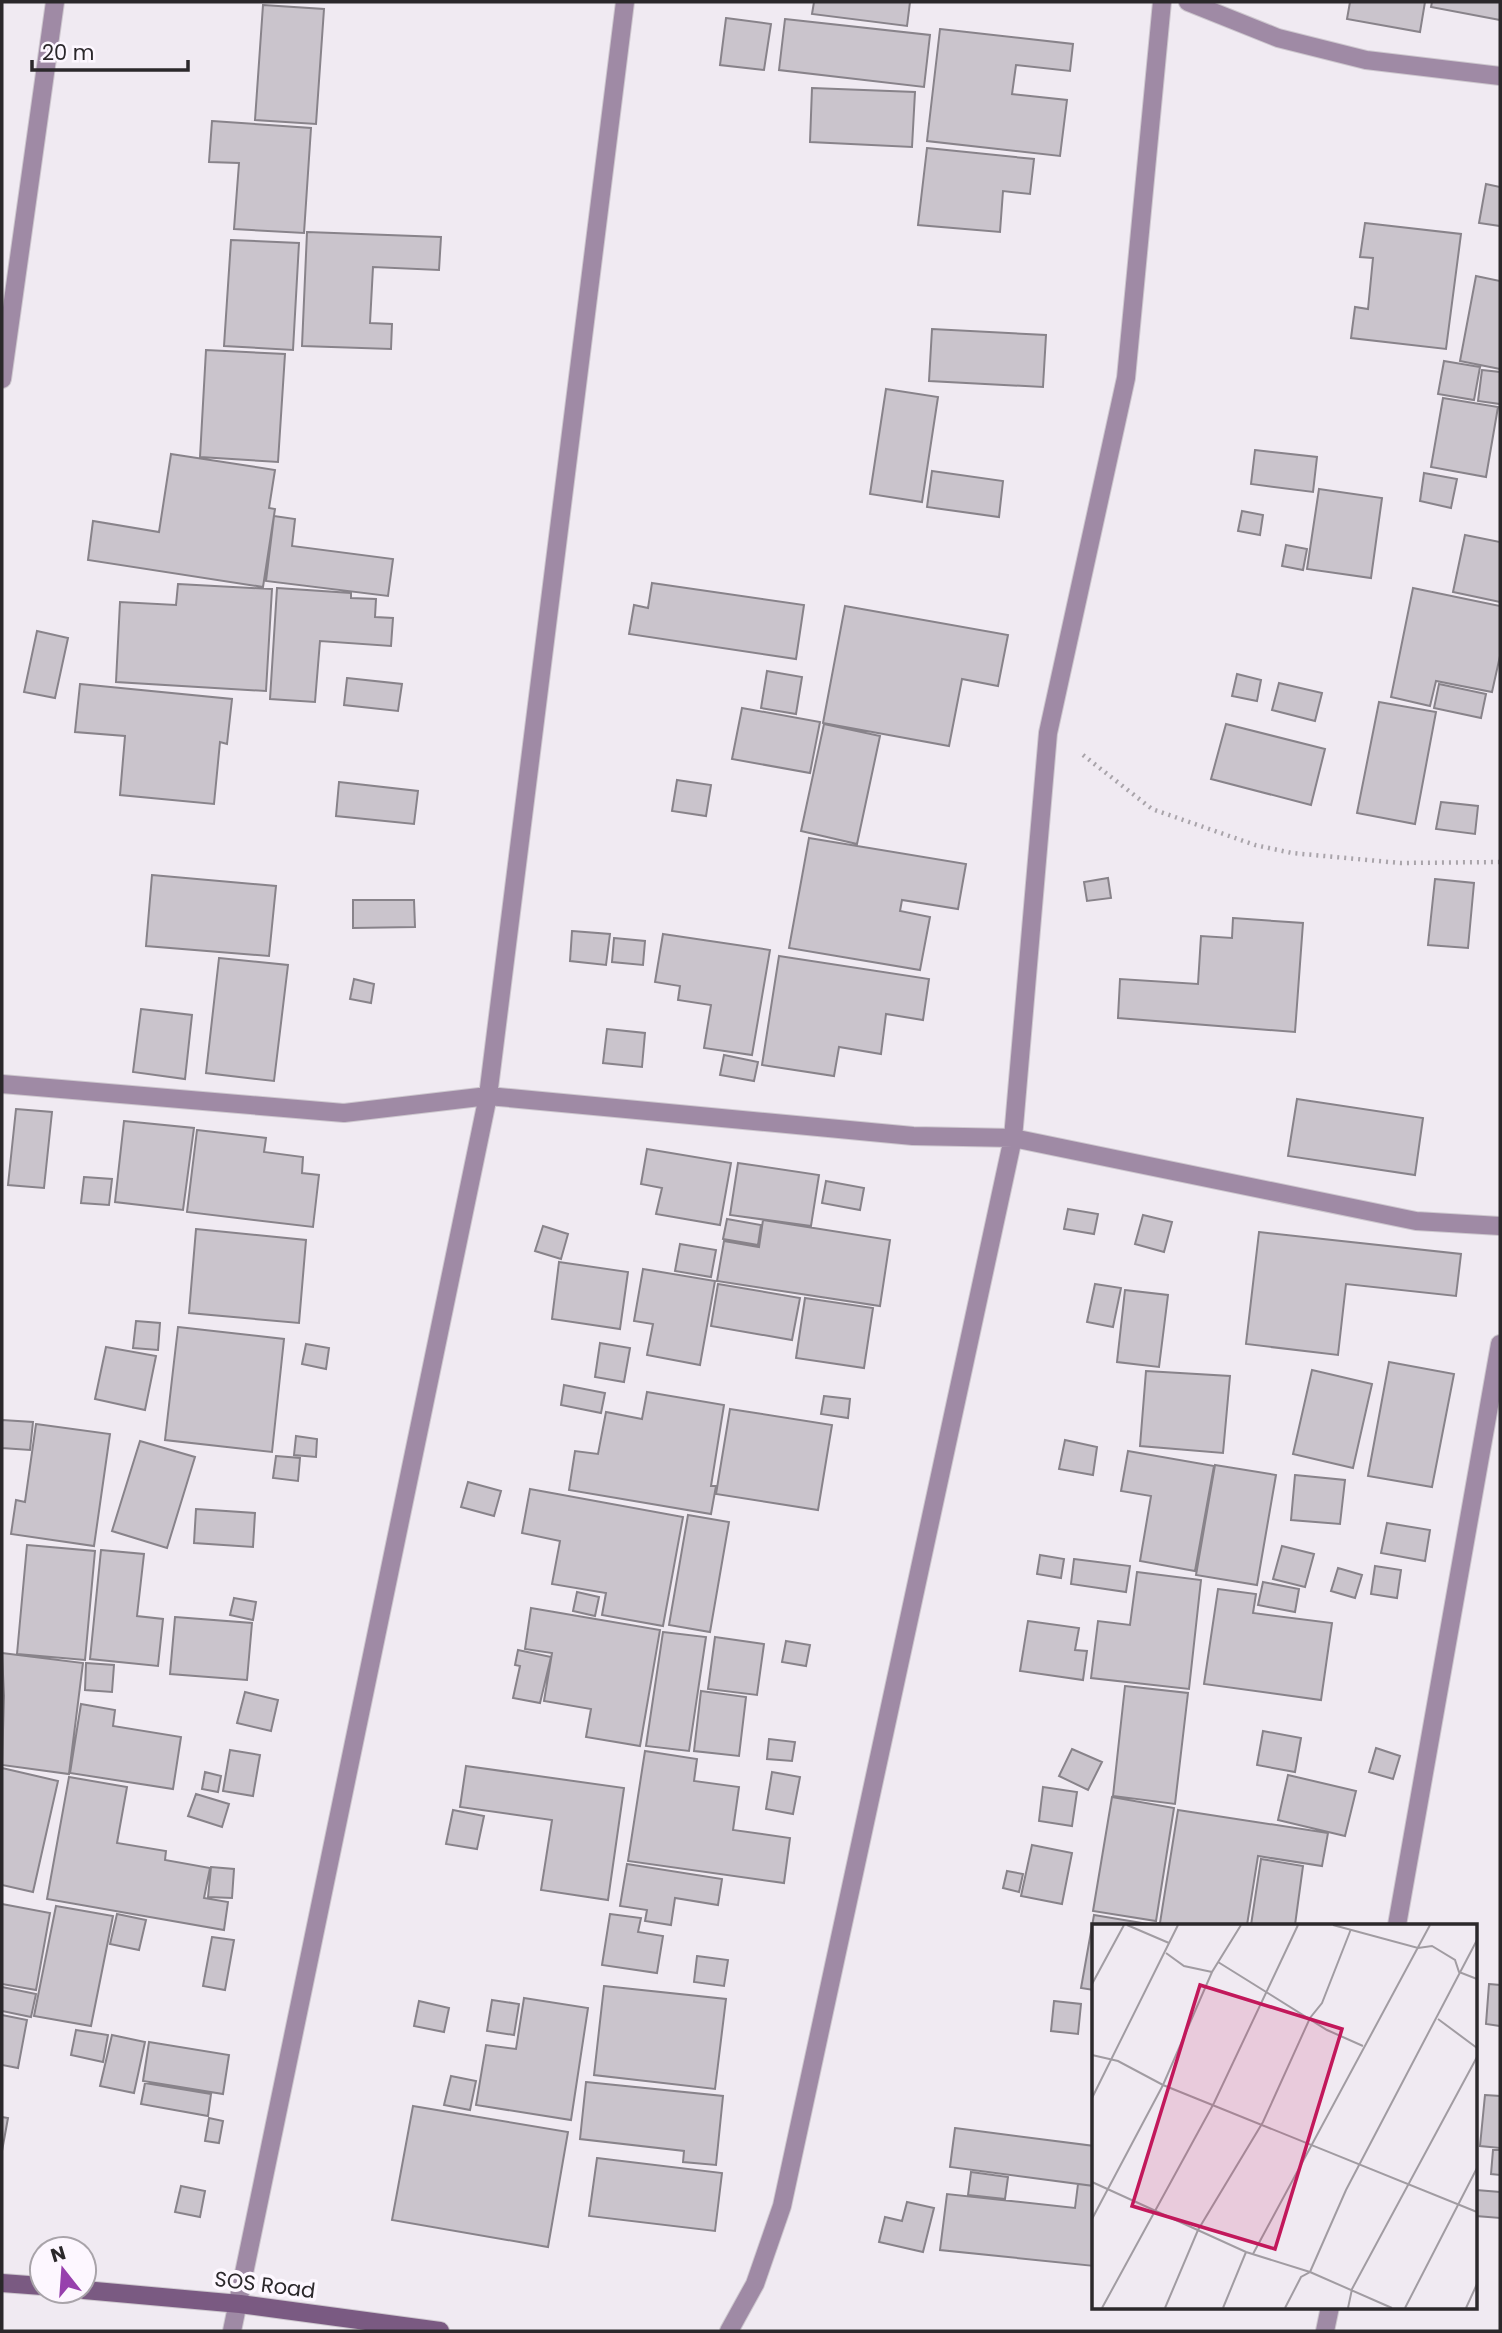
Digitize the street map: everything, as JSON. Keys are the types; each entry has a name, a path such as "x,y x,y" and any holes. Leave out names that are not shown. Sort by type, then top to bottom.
{"street":[{"path":"2,379 55,2"},
{"path":"232,2331 240,2304 488,1096 625,2"},
{"path":"729,2331 755,2284 782,2206 1013,1138 1048,733 1126,378 1162,2"},
{"path":"1188,2 1278,38 1366,60 1500,76"},
{"path":"2,1084 344,1113 488,1096 913,1136 1013,1138 1416,1221 1500,1226"},
{"path":"1397,1924 1500,1344"},
{"path":"2,2283 28,2285"},
{"name":"SOS Road","path":"98,2291 240,2304 440,2331"},
{"path":"1325,2331 1330,2308"}],"path":[{"path":"1048,733 1089,758 1152,809 1243,842 1292,853 1400,863 1500,862"}],"building":[{"path":"814,2 910,2 907,26 812,14"},
{"path":"1350,2 1425,2 1420,32 1347,19"},
{"path":"1432,2 1500,2 1500,20 1431,7"},
{"path":"263,5 324,9 316,124 255,120"},
{"path":"726,18 771,24 764,70 720,65"},
{"path":"785,19 930,35 924,87 779,70"},
{"path":"940,29 1073,44 1070,71 1016,65 1012,94 1067,100 1060,156 927,141"},
{"path":"812,88 915,92 912,147 810,142"},
{"path":"212,121 311,128 304,233 234,229 239,163 209,162"},
{"path":"927,148 1034,159 1030,194 1003,191 1000,232 918,225"},
{"path":"1486,184 1500,187 1500,226 1479,223"},
{"path":"1365,223 1461,234 1446,349 1351,338 1355,307 1368,309 1373,258 1360,257"},
{"path":"307,232 441,237 439,270 373,267 370,323 392,324 391,349 302,346"},
{"path":"231,240 299,243 293,350 224,346"},
{"path":"1476,276 1500,281 1500,369 1460,361"},
{"path":"932,329 1046,335 1043,387 929,381"},
{"path":"206,350 285,354 278,462 200,457"},
{"path":"1444,361 1480,367 1474,400 1438,394"},
{"path":"1482,370 1500,372 1500,404 1478,401"},
{"path":"886,389 938,397 922,502 870,494"},
{"path":"1443,398 1498,407 1486,477 1431,467"},
{"path":"1255,450 1317,457 1313,492 1251,484"},
{"path":"171,454 275,470 269,508 275,509 263,587 88,560 93,521 159,532"},
{"path":"932,471 1003,481 999,517 927,507"},
{"path":"1424,473 1457,479 1451,508 1420,501"},
{"path":"1319,489 1382,498 1371,578 1307,569"},
{"path":"1242,511 1263,515 1260,535 1238,531"},
{"path":"274,516 295,519 292,546 393,559 388,596 266,581"},
{"path":"1465,535 1500,542 1500,602 1453,592"},
{"path":"1286,545 1307,549 1303,570 1282,566"},
{"path":"652,583 804,605 796,659 629,634 634,605 648,608"},
{"path":"178,584 272,589 266,691 116,682 120,602 176,605"},
{"path":"277,588 351,593 351,598 376,599 375,617 393,618 391,646 320,641 315,702 270,699"},
{"path":"1413,588 1500,606 1500,656 1492,692 1436,681 1430,706 1391,697"},
{"path":"845,606 1008,635 998,686 962,679 949,746 823,723"},
{"path":"37,631 68,638 55,698 24,692"},
{"path":"767,671 802,677 796,714 761,708"},
{"path":"1237,674 1261,680 1257,701 1232,696"},
{"path":"347,678 402,684 398,711 344,705"},
{"path":"1279,683 1322,693 1315,721 1272,710"},
{"path":"80,684 232,699 227,744 220,742 214,804 120,795 125,736 75,732"},
{"path":"1439,684 1486,694 1481,718 1434,708"},
{"path":"1379,702 1436,712 1415,824 1357,813"},
{"path":"742,708 820,722 810,773 732,759"},
{"path":"824,724 880,736 857,844 801,831"},
{"path":"1226,724 1325,749 1311,805 1211,779"},
{"path":"677,780 711,785 706,816 672,811"},
{"path":"339,782 418,791 414,824 336,816"},
{"path":"1441,802 1478,806 1475,834 1436,829"},
{"path":"809,838 966,864 958,909 902,900 900,911 930,917 920,970 789,948"},
{"path":"152,875 276,886 269,956 146,946"},
{"path":"1108,878 1111,898 1087,901 1084,882"},
{"path":"1435,879 1474,883 1468,948 1428,945"},
{"path":"353,900 414,900 415,927 353,928"},
{"path":"1233,918 1303,923 1295,1032 1118,1018 1120,979 1198,984 1201,936 1232,938"},
{"path":"572,931 610,934 606,965 570,961"},
{"path":"663,934 770,950 752,1055 704,1048 711,1005 678,1000 680,986 655,982"},
{"path":"614,938 645,941 643,965 612,962"},
{"path":"779,956 929,979 923,1020 886,1014 881,1054 839,1047 834,1076 762,1065"},
{"path":"219,958 288,965 274,1081 206,1073"},
{"path":"354,979 374,984 371,1003 350,999"},
{"path":"141,1009 192,1015 185,1079 133,1072"},
{"path":"607,1029 645,1033 642,1067 603,1063"},
{"path":"724,1055 758,1062 754,1081 720,1075"},
{"path":"1297,1099 1423,1118 1415,1175 1288,1156"},
{"path":"16,1109 52,1112 44,1188 8,1185"},
{"path":"124,1121 194,1128 183,1210 115,1202"},
{"path":"197,1130 266,1138 264,1152 303,1157 302,1173 319,1175 313,1227 187,1212"},
{"path":"647,1149 731,1163 720,1225 656,1214 662,1188 641,1184"},
{"path":"738,1163 819,1175 811,1226 730,1215"},
{"path":"84,1177 112,1179 109,1205 81,1203"},
{"path":"826,1181 864,1188 860,1210 822,1203"},
{"path":"1068,1209 1098,1214 1094,1234 1064,1229"},
{"path":"1143,1215 1172,1222 1164,1252 1135,1244"},
{"path":"727,1219 761,1225 758,1245 723,1239"},
{"path":"763,1220 890,1240 880,1306 717,1281 724,1241 759,1247"},
{"path":"543,1226 568,1234 561,1259 535,1251"},
{"path":"196,1229 306,1240 299,1323 189,1313"},
{"path":"1259,1232 1461,1254 1456,1296 1346,1284 1338,1355 1246,1344"},
{"path":"680,1244 716,1250 711,1277 675,1271"},
{"path":"559,1262 628,1272 620,1329 552,1319"},
{"path":"643,1269 715,1281 700,1365 647,1355 653,1324 634,1321"},
{"path":"718,1284 800,1298 792,1340 711,1326"},
{"path":"1095,1284 1121,1288 1113,1327 1087,1322"},
{"path":"1125,1290 1168,1295 1159,1367 1117,1362"},
{"path":"805,1298 873,1308 864,1368 796,1358"},
{"path":"136,1321 160,1323 158,1350 133,1348"},
{"path":"178,1327 284,1339 272,1452 165,1440"},
{"path":"600,1343 630,1348 624,1382 595,1377"},
{"path":"306,1344 329,1348 326,1369 302,1364"},
{"path":"106,1347 156,1356 145,1410 95,1399"},
{"path":"1389,1362 1454,1374 1432,1487 1368,1476"},
{"path":"1312,1370 1372,1384 1353,1468 1293,1454"},
{"path":"1146,1371 1230,1376 1223,1453 1140,1446"},
{"path":"564,1385 605,1393 601,1413 561,1405"},
{"path":"647,1392 724,1405 711,1486 716,1486 711,1514 569,1490 575,1451 598,1454 606,1412 642,1419"},
{"path":"824,1396 850,1399 848,1418 821,1414"},
{"path":"730,1409 832,1425 818,1510 716,1494"},
{"path":"2,1420 33,1422 30,1450 2,1448"},
{"path":"36,1424 110,1434 94,1546 11,1534 16,1500 25,1502"},
{"path":"296,1436 317,1439 316,1457 294,1455"},
{"path":"1065,1440 1097,1447 1093,1475 1059,1469"},
{"path":"140,1441 195,1457 167,1548 112,1531"},
{"path":"1128,1451 1214,1466 1195,1571 1140,1561 1151,1496 1121,1491"},
{"path":"276,1456 300,1458 298,1481 273,1478"},
{"path":"1215,1465 1276,1475 1257,1585 1196,1575"},
{"path":"1295,1475 1345,1480 1340,1524 1291,1520"},
{"path":"468,1482 501,1491 494,1516 461,1507"},
{"path":"530,1489 683,1517 663,1626 602,1615 606,1593 552,1584 560,1541 522,1533"},
{"path":"196,1509 255,1513 253,1547 194,1543"},
{"path":"688,1515 729,1522 710,1632 669,1625"},
{"path":"1387,1523 1430,1530 1425,1561 1381,1553"},
{"path":"27,1545 95,1551 85,1660 17,1654"},
{"path":"1282,1546 1314,1554 1305,1587 1273,1579"},
{"path":"101,1550 144,1554 137,1616 163,1619 158,1666 90,1659"},
{"path":"1040,1555 1064,1559 1061,1578 1037,1574"},
{"path":"1074,1559 1130,1566 1126,1592 1071,1584"},
{"path":"1375,1566 1401,1570 1397,1598 1371,1594"},
{"path":"1338,1568 1362,1575 1355,1598 1331,1591"},
{"path":"1137,1572 1201,1580 1189,1689 1091,1678 1098,1621 1130,1625"},
{"path":"1263,1582 1299,1589 1295,1612 1258,1605"},
{"path":"1218,1589 1256,1594 1253,1613 1332,1623 1321,1700 1204,1684"},
{"path":"577,1592 599,1597 595,1616 573,1611"},
{"path":"234,1598 256,1602 253,1620 230,1615"},
{"path":"531,1608 660,1630 640,1746 586,1737 591,1709 544,1701 552,1653 525,1649"},
{"path":"175,1617 252,1623 247,1680 170,1674"},
{"path":"1028,1621 1079,1628 1075,1650 1087,1651 1083,1680 1020,1671"},
{"path":"663,1632 706,1637 689,1751 646,1746"},
{"path":"715,1637 764,1644 757,1695 708,1689"},
{"path":"786,1641 810,1645 806,1666 782,1662"},
{"path":"518,1650 551,1657 540,1703 513,1698 520,1666 515,1665"},
{"path":"2,1653 83,1663 69,1774 2,1765"},
{"path":"86,1663 114,1665 112,1692 85,1690"},
{"path":"1125,1686 1188,1693 1175,1804 1113,1796"},
{"path":"701,1691 746,1697 739,1756 694,1751"},
{"path":"245,1692 278,1700 271,1731 237,1723"},
{"path":"81,1704 115,1710 113,1726 181,1737 173,1789 70,1773"},
{"path":"1263,1731 1301,1738 1295,1772 1257,1765"},
{"path":"769,1739 795,1742 792,1761 767,1759"},
{"path":"1376,1748 1400,1756 1393,1779 1369,1772"},
{"path":"1072,1749 1102,1762 1088,1790 1059,1776"},
{"path":"230,1750 260,1755 253,1796 223,1791"},
{"path":"645,1751 697,1759 694,1781 739,1787 733,1830 790,1838 784,1883 628,1861"},
{"path":"466,1766 624,1788 608,1900 541,1890 552,1820 460,1807"},
{"path":"2,1768 58,1781 33,1892 2,1885"},
{"path":"205,1772 221,1776 218,1792 202,1789"},
{"path":"772,1772 800,1777 793,1814 766,1809"},
{"path":"1288,1775 1356,1791 1345,1836 1278,1820"},
{"path":"69,1777 127,1787 117,1843 166,1851 165,1860 210,1868 204,1898 228,1902 224,1930 47,1899"},
{"path":"1043,1787 1077,1792 1072,1826 1039,1821"},
{"path":"196,1794 229,1804 222,1827 188,1816"},
{"path":"1112,1797 1174,1808 1156,1921 1093,1911"},
{"path":"453,1810 484,1816 477,1849 446,1844"},
{"path":"1178,1810 1328,1833 1322,1866 1258,1856 1247,1924 1156,1924 1160,1923"},
{"path":"1032,1845 1072,1853 1062,1904 1021,1896"},
{"path":"1261,1859 1303,1866 1295,1924 1251,1924"},
{"path":"627,1864 722,1879 718,1905 675,1898 671,1925 645,1921 647,1910 620,1906"},
{"path":"211,1867 234,1869 232,1898 208,1897"},
{"path":"1007,1871 1023,1874 1019,1892 1003,1888"},
{"path":"2,1904 50,1913 36,1990 2,1984"},
{"path":"56,1906 113,1916 91,2026 34,2016"},
{"path":"117,1914 146,1920 139,1950 110,1944"},
{"path":"610,1914 641,1918 638,1932 663,1936 657,1973 602,1965"},
{"path":"1094,1915 1148,1924 1092,1924"},
{"path":"1092,1926 1092,1990 1081,1988"},
{"path":"212,1937 234,1940 225,1990 203,1986"},
{"path":"697,1956 728,1960 724,1986 694,1982"},
{"path":"1489,1984 1500,1985 1500,2026 1486,2024"},
{"path":"604,1986 726,1999 715,2089 594,2075"},
{"path":"2,1987 36,1994 31,2017 2,2011"},
{"path":"524,1998 588,2008 571,2120 476,2105 486,2045 516,2049"},
{"path":"492,2000 519,2004 514,2035 487,2031"},
{"path":"419,2001 449,2008 444,2032 414,2026"},
{"path":"1054,2001 1081,2004 1078,2034 1051,2031"},
{"path":"2,2015 27,2020 18,2068 2,2065"},
{"path":"76,2030 108,2035 103,2062 71,2055"},
{"path":"112,2035 145,2042 134,2093 100,2086"},
{"path":"149,2042 229,2055 223,2094 143,2081"},
{"path":"451,2076 476,2081 470,2110 444,2105"},
{"path":"586,2082 723,2096 716,2165 683,2162 684,2151 580,2139"},
{"path":"145,2083 211,2094 208,2116 141,2104"},
{"path":"1485,2095 1500,2096 1500,2148 1480,2146"},
{"path":"413,2106 568,2132 548,2247 392,2220"},
{"path":"2,2117 8,2118 2,2151"},
{"path":"209,2118 223,2121 219,2143 205,2141"},
{"path":"955,2128 1092,2146 1092,2186 950,2167"},
{"path":"1493,2150 1500,2150 1500,2175 1491,2174"},
{"path":"597,2158 722,2173 715,2231 589,2216"},
{"path":"971,2172 1008,2177 1005,2199 968,2195"},
{"path":"1078,2184 1092,2186 1092,2266 940,2250 947,2194 1075,2208"},
{"path":"181,2186 205,2191 200,2217 175,2212"},
{"path":"1478,2190 1500,2192 1500,2218 1478,2216"},
{"path":"907,2202 934,2208 923,2252 879,2242 885,2217 902,2221"}]}
